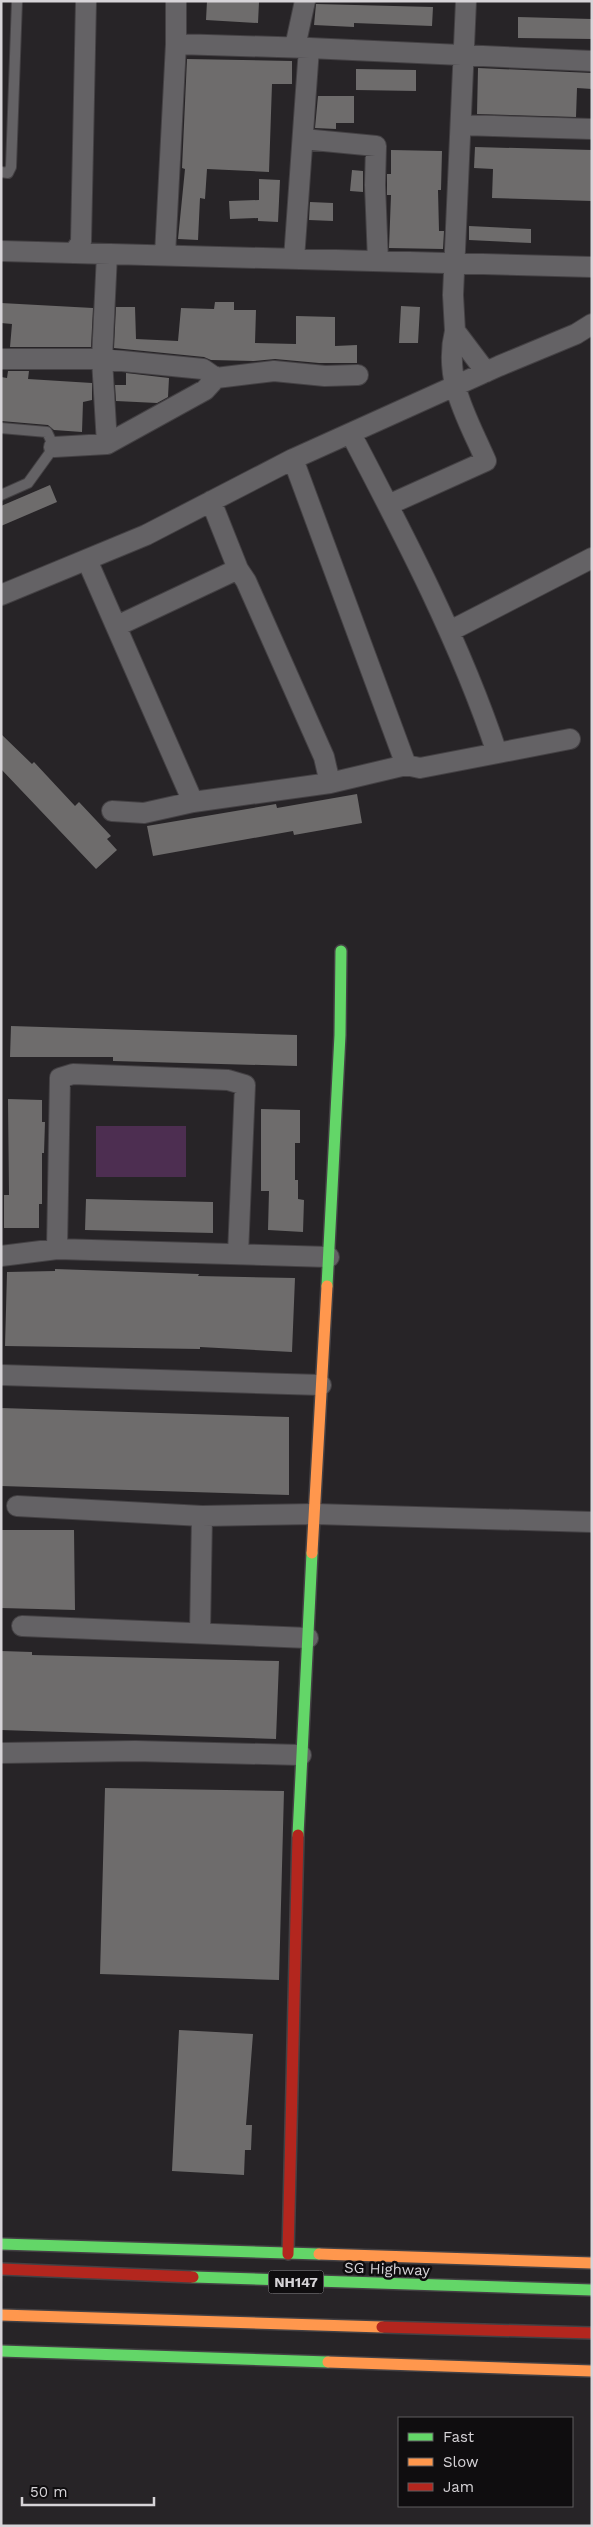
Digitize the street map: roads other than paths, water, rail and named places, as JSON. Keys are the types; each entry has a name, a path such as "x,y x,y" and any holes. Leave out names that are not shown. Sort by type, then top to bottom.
{"main road":[{"path":"288,2254 301,1755 340,1035 342,952"},
{"path":"1,2244 288,2254 485,2258 592,2263"},
{"name":"SG Highway","path":"1,2268 283,2281 592,2290"},
{"path":"1,2315 592,2333"},
{"path":"1,2351 592,2371"}],"street":[{"path":"74,253 81,242 86,1"},
{"path":"165,256 176,44 176,1"},
{"path":"294,259 303,139 302,48 305,1"},
{"path":"388,505 486,461 454,386 450,351 455,330 455,263 466,1"},
{"path":"176,44 592,61"},
{"path":"461,125 592,129"},
{"path":"303,139 376,146 375,185 378,261"},
{"path":"1,251 592,267"},
{"path":"107,254 102,359 107,444"},
{"path":"1,594 146,535 292,459 454,386 576,334 592,324"},
{"path":"455,330 486,372"},
{"path":"1,359 102,359 204,369 216,378"},
{"path":"54,447 107,444 206,390 216,378 274,371 325,376 358,375"},
{"path":"351,434 450,631 478,695 497,753"},
{"path":"292,459 406,765"},
{"path":"212,501 238,569 246,581 324,757 330,782"},
{"path":"450,631 592,558"},
{"path":"87,560 193,802"},
{"path":"117,626 238,569"},
{"path":"112,810 144,814 193,802 330,782 406,765 420,768 570,739"},
{"path":"58,1249 60,1078 73,1074 228,1080 245,1084 238,1254"},
{"path":"1,1256 58,1249 328,1257"},
{"path":"1,1374 322,1385"},
{"path":"17,1506 202,1516 315,1514 592,1522"},
{"path":"200,1633 202,1516"},
{"path":"22,1626 308,1638"},
{"path":"1,1753 135,1751 301,1755"}],"lane":[{"path":"1,172 8,173 11,167 17,1"},
{"path":"1,428 47,432 54,447 28,483 1,495"}]}
